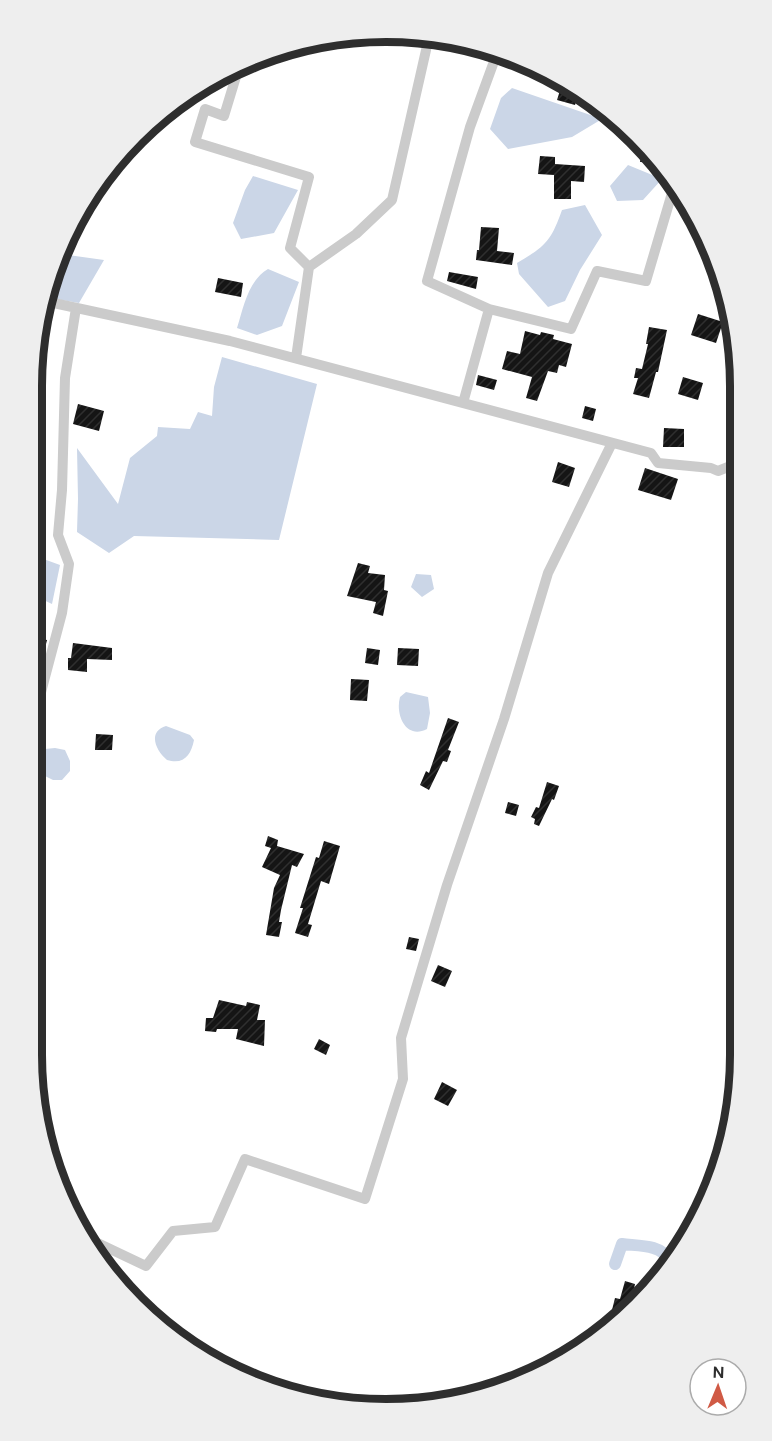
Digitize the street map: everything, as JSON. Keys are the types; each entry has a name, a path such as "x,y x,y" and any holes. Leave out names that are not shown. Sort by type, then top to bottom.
{"street":[{"path":"296,358 309,267 356,234 392,200 427,45"},
{"path":"495,59 470,126 427,281 489,309 571,329 597,271 646,281 672,194"},
{"path":"236,76 224,116 205,109 195,142 309,177 290,248 309,267"},
{"path":"53,303 230,341 296,358 651,453 658,463 711,468 718,471 730,466"},
{"path":"42,689 62,613 69,564 58,535 62,490 65,378 76,308"},
{"path":"463,403 489,309"},
{"path":"98,1243 146,1266 173,1231 215,1227 244,1159 365,1199 403,1079 401,1038 447,885 504,719 548,573 612,443"}],"water":[{"path":"512,88 602,119 572,137 508,149 490,129 501,98"},
{"path":"628,165 661,180 643,200 617,201 610,186"},
{"path":"253,176 298,190 274,233 241,239 233,223 245,190"},
{"path":"585,205 602,235 580,270 565,301 548,307 519,274 517,263 546,242 562,210"},
{"path":"68,255 104,260 79,303 54,299"},
{"path":"268,269 299,282 282,326 257,335 237,328 251,287"},
{"path":"222,357 317,384 279,540 134,536 109,553 77,532 77,448 118,504 130,458 157,436 158,427 190,429 198,412 212,416 214,387"},
{"path":"42,558 60,565 52,604 42,599"},
{"path":"416,574 431,575 434,589 422,597 411,587"},
{"path":"406,692 428,697 430,713 427,729 420,732 413,731 404,724 399,704 400,697"},
{"path":"166,726 190,735 194,740 189,754 182,760 167,760 157,747 155,737 160,729"},
{"path":"45,749 65,750 70,761 70,771 62,780 53,780 45,776 42,754"}],"building":[{"path":"560,89 577,100 575,105 557,100"},
{"path":"641,155 648,162 640,162"},
{"path":"540,156 555,157 555,164 585,166 584,182 571,181 571,199 554,199 554,175 538,174"},
{"path":"481,227 499,228 497,251 514,253 512,265 476,260"},
{"path":"449,272 478,277 476,289 447,281"},
{"path":"218,278 243,283 241,297 215,292"},
{"path":"698,314 723,322 716,343 691,335"},
{"path":"649,327 667,330 658,372 656,372 649,398 633,394 638,378 634,378 636,368 642,369 648,344 646,344"},
{"path":"525,331 540,335 541,332 554,335 553,339 572,344 566,367 559,365 557,373 548,371 537,401 526,398 532,377 502,369 507,351 520,354"},
{"path":"478,375 497,380 494,390 476,385"},
{"path":"683,377 703,383 698,400 678,394"},
{"path":"78,404 104,411 99,431 73,424"},
{"path":"585,406 596,409 593,421 582,418"},
{"path":"664,428 684,429 684,447 663,447"},
{"path":"558,462 575,468 569,487 552,482"},
{"path":"645,468 678,479 671,500 638,490"},
{"path":"358,563 370,566 368,573 385,575 384,590 388,591 383,616 373,613 376,602 347,596"},
{"path":"42,639 47,640 42,660"},
{"path":"73,643 112,648 112,660 87,659 87,672 68,670 68,658 71,658"},
{"path":"367,648 380,650 378,665 365,663"},
{"path":"398,648 419,649 418,666 397,665"},
{"path":"351,679 369,680 367,701 350,700"},
{"path":"448,718 459,722 448,750 451,751 447,762 443,761 429,790 420,785 426,771 429,773"},
{"path":"96,734 113,735 112,750 95,750"},
{"path":"547,782 559,786 539,826 534,824 535,819 531,817 536,807 539,808"},
{"path":"508,802 519,805 516,816 505,813"},
{"path":"268,836 278,840 277,846 304,854 297,867 292,865 281,910 279,922 282,922 279,937 266,935 274,888 280,875 262,867 271,848 265,846"},
{"path":"324,841 340,846 329,884 321,881 308,924 312,925 308,937 295,933 303,908 300,908 316,857 319,858"},
{"path":"409,937 419,939 416,951 406,949"},
{"path":"438,965 452,971 445,987 431,981"},
{"path":"219,1000 246,1006 247,1002 260,1005 257,1020 265,1020 264,1046 236,1039 238,1029 205,1031 206,1018 213,1018"},
{"path":"319,1039 330,1045 326,1055 314,1049"},
{"path":"442,1082 457,1090 448,1106 434,1099"},
{"path":"625,1281 635,1284 634,1289 637,1290 611,1316 615,1298 620,1299"}],"waterway":[{"path":"615,1264 622,1244 655,1248 665,1255"}]}
